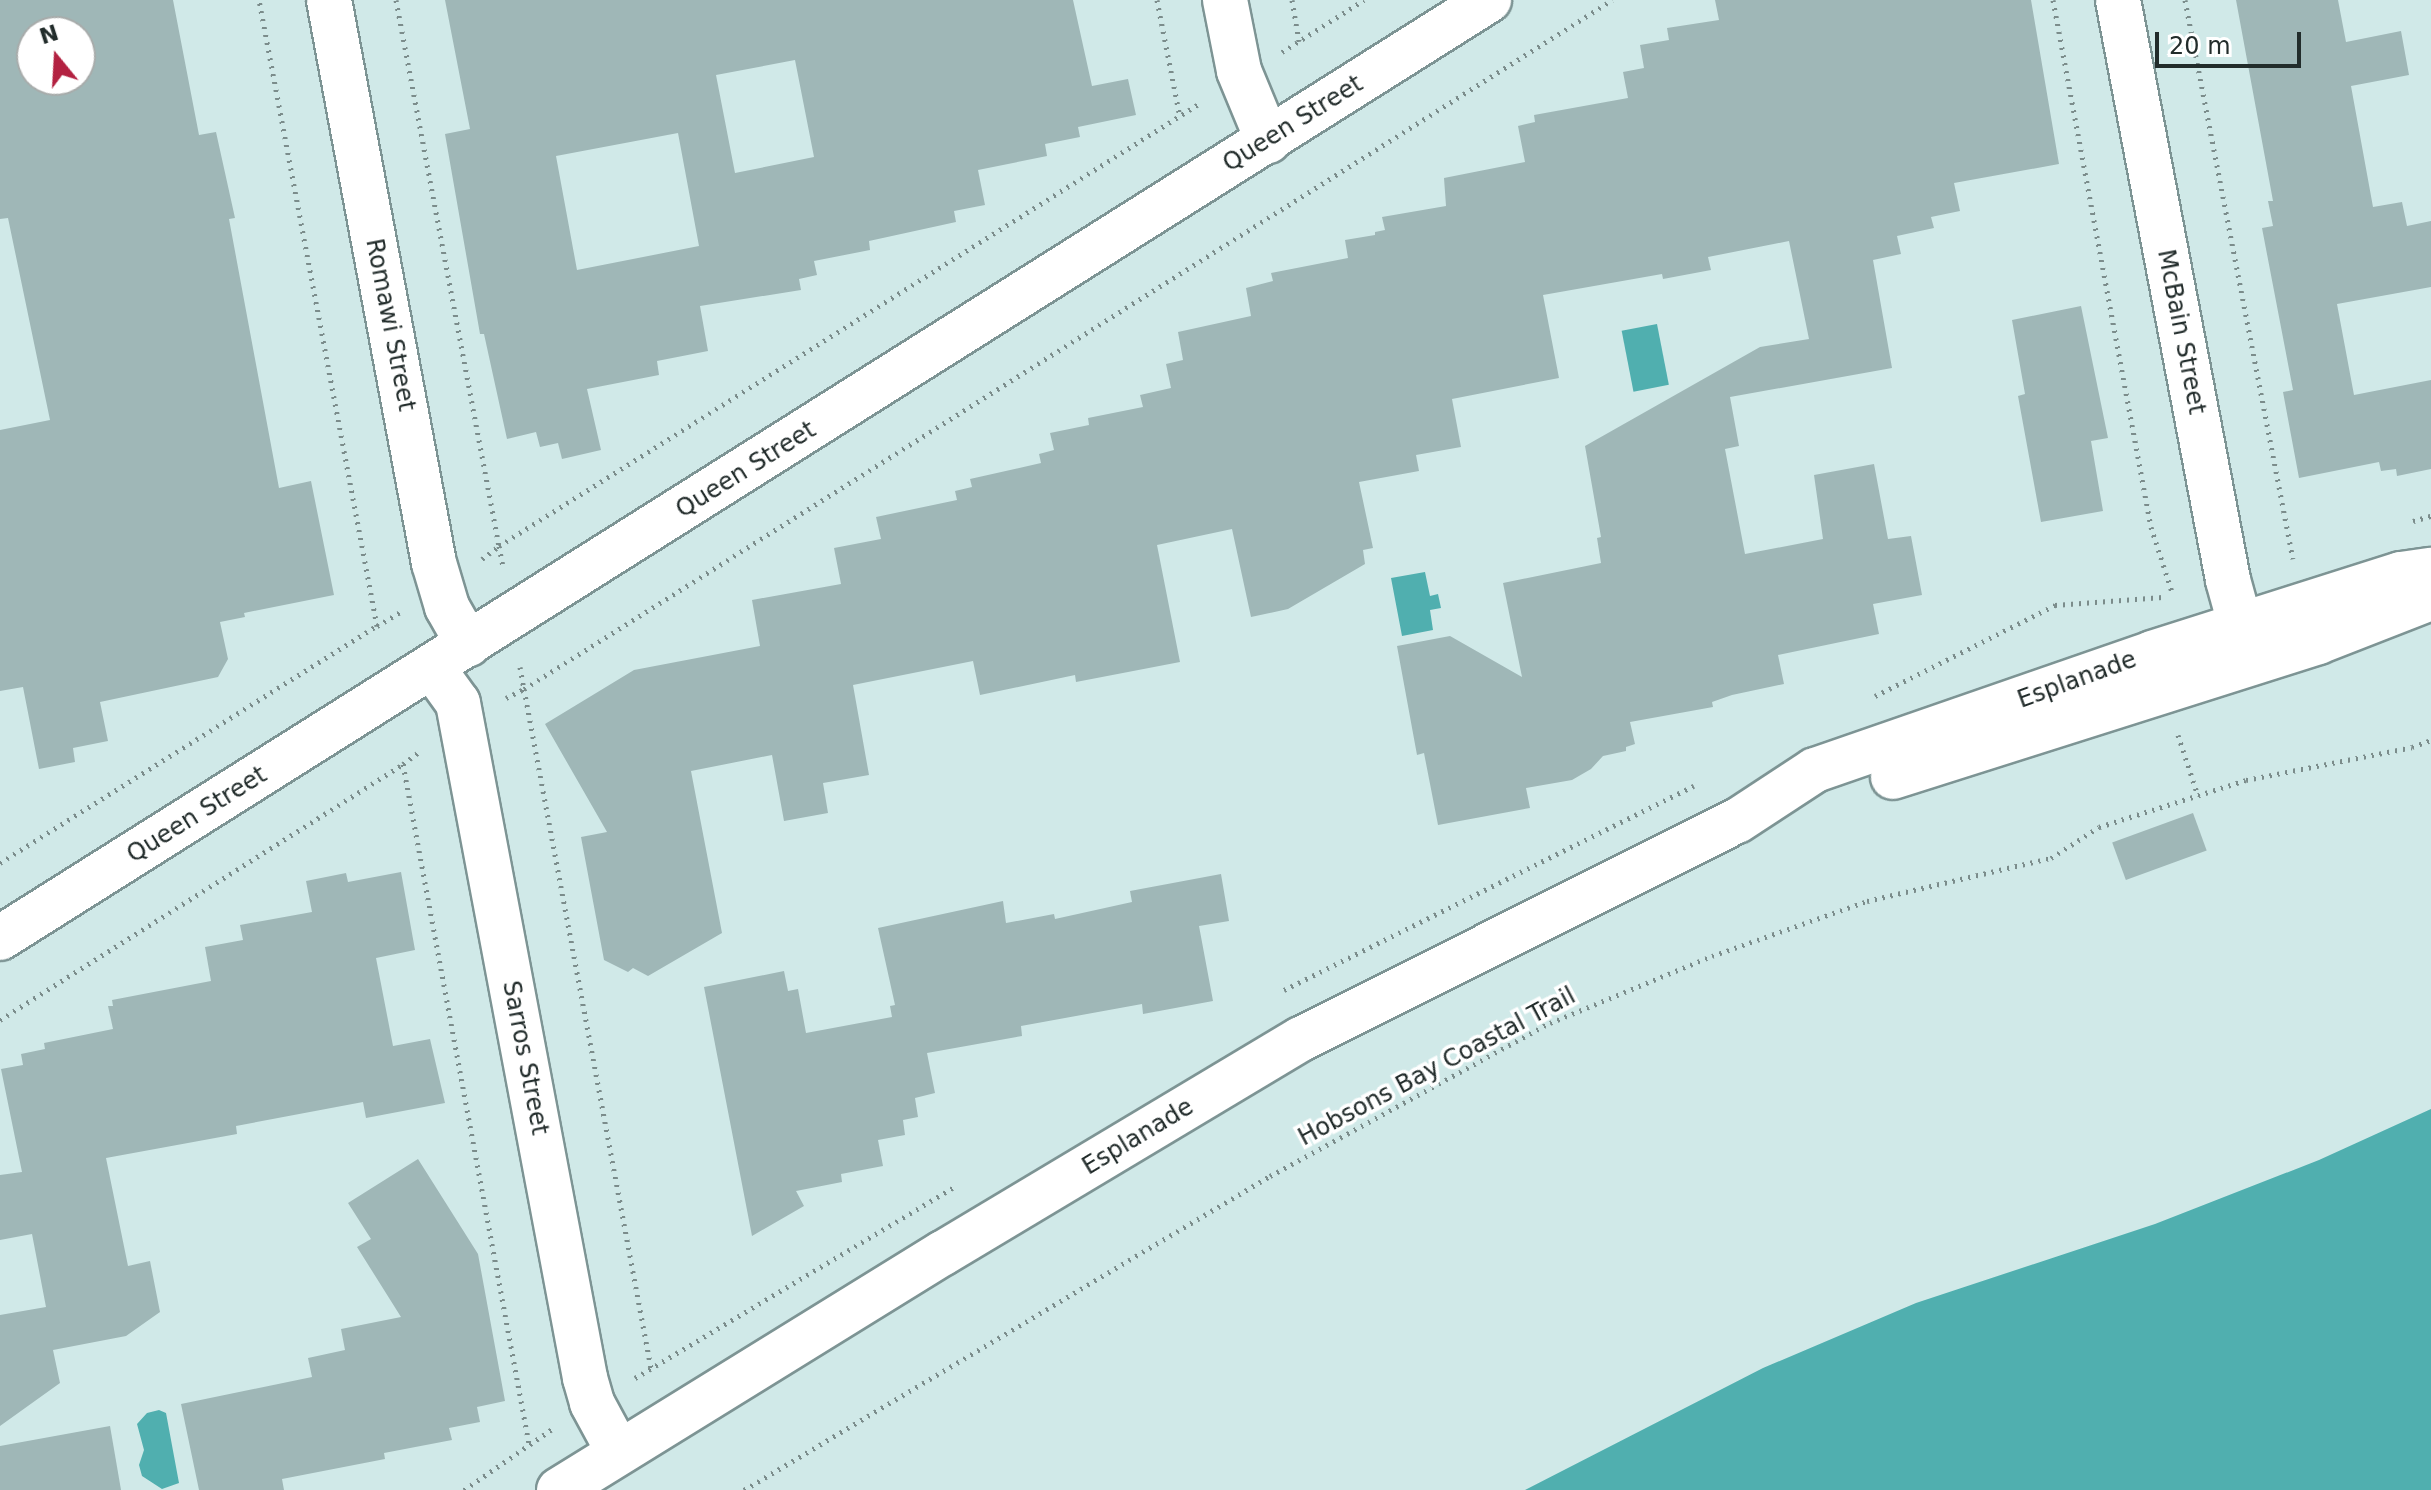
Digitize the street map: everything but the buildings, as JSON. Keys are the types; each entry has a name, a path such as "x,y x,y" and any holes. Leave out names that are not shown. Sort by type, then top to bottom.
{"street":[{"name":"Romawi Street","path":"329,0 434,563 447,607 468,644"},
{"path":"1225,0 1241,78 1268,141"},
{"name":"Queen Street","path":"0,938 1489,0"},
{"name":"McBain Street","path":"2118,0 2228,580 2246,645"},
{"name":"Esplanade","path":"2246,645 2401,574 2431,570"},
{"name":"Esplanade","path":"559,1490 618,1451 1301,1039 1737,821 1815,770 2246,645 2431,598"},
{"name":"Sarros Street","path":"432,667 453,692 462,721 585,1378 592,1403 618,1451"}],"path":[{"path":"0,863 377,626 259,0"},
{"path":"396,0 499,546 1364,0"},
{"path":"1157,0 1180,117"},
{"path":"1292,0 1299,41"},
{"path":"0,1020 403,764 462,721 524,689 1612,0"},
{"path":"2053,0 2151,527 2173,595"},
{"path":"2185,0 2293,559"},
{"path":"524,689 651,1368"},
{"path":"2176,728 2198,796"},
{"name":"Hobsons Bay Coastal Trail","path":"744,1490 1270,1176 1550,1023 1712,956 1867,901 2051,858 2099,827 2246,780 2412,747 2431,740"},
{"path":"403,764 529,1444"}],"water":[{"path":"1657,324 1669,385 1633,392 1622,331"},
{"path":"1425,572 1430,596 1438,594 1441,608 1430,610 1433,630 1402,636 1391,578"},
{"path":"2431,1109 2431,1490 1525,1490 1763,1368 1916,1303 2155,1224 2319,1160"},
{"path":"159,1410 166,1413 179,1483 162,1489 142,1476 139,1465 144,1450 137,1424 147,1413"}]}
